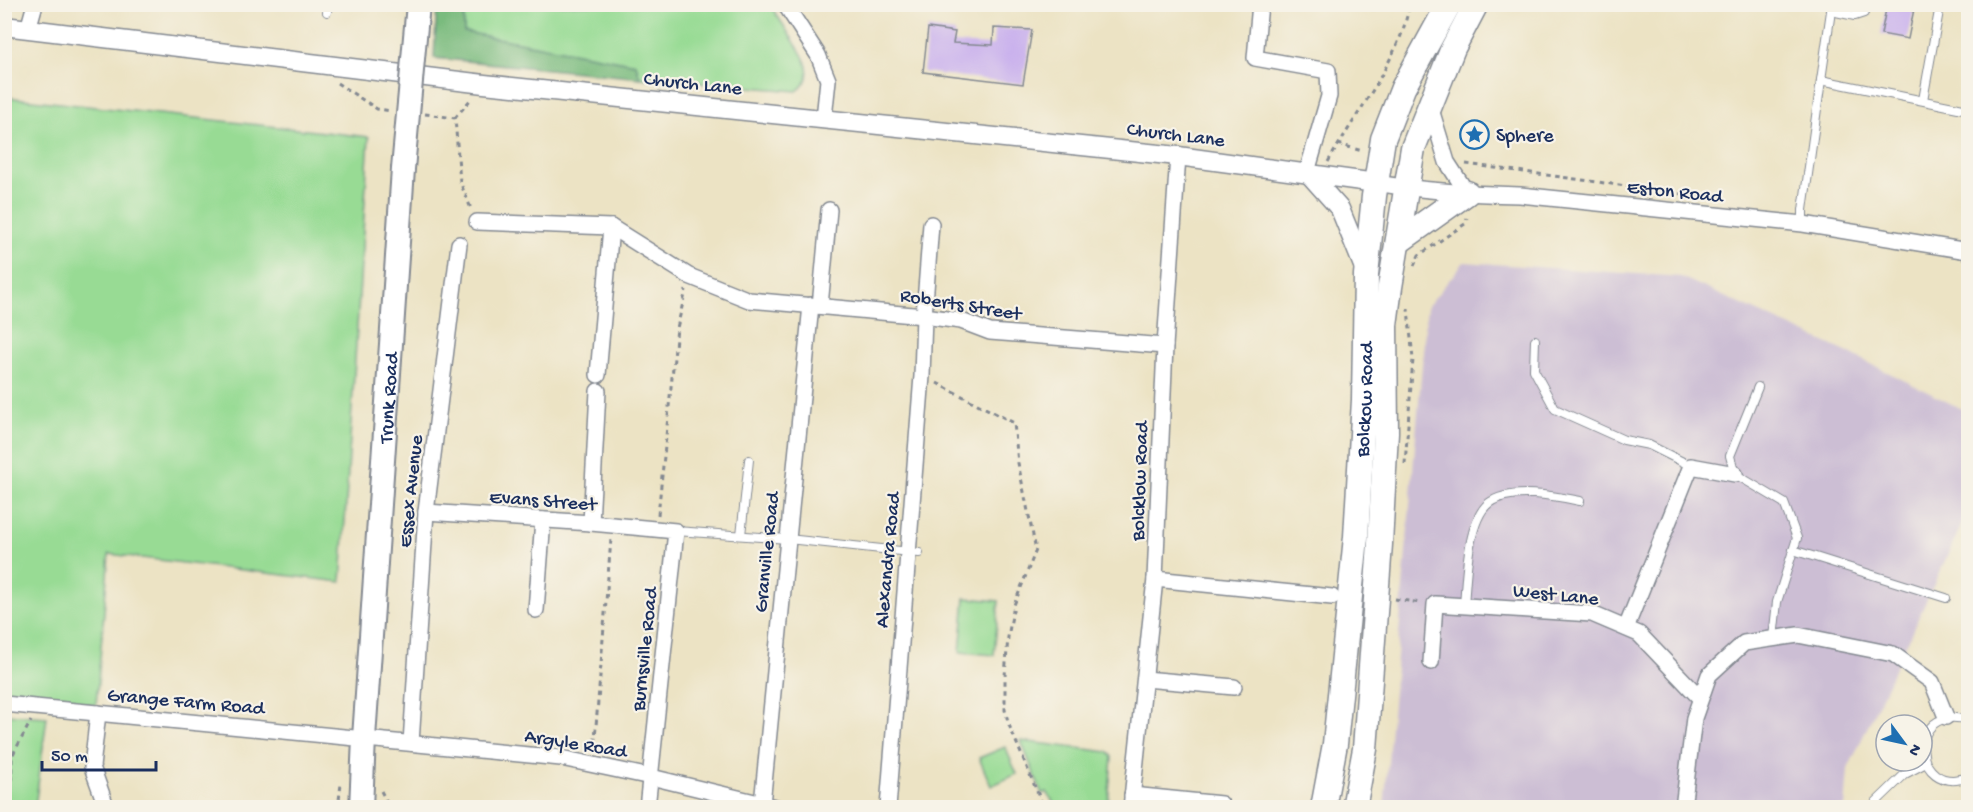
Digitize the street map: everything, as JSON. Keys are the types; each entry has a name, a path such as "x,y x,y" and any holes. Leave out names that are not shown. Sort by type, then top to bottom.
{"highway":[{"name":"Bolckow Road","path":"1323,807 1335,744 1356,537 1364,399 1366,275 1376,183 1383,139 1403,88 1449,4"},
{"name":"Bolckow Road","path":"1354,807 1365,749 1380,544 1386,432 1385,325 1398,293 1398,242 1413,148 1453,48 1476,4"},
{"path":"1398,242 1467,193"}],"main road":[{"name":"Trunk Road","path":"360,802 403,168 418,4"}],"street":[{"path":"28,29 35,4"},
{"path":"785,4 818,55 828,80 824,118"},
{"path":"1260,4 1255,58 1328,70 1329,96 1307,172 1340,209 1366,275"},
{"name":"Church Lane","path":"4,26 484,84 1178,156 1376,183"},
{"path":"1430,106 1447,162 1467,193"},
{"name":"Bolcklow Road","path":"1132,801 1155,579 1165,346 1178,156"},
{"name":"Eston Road","path":"1376,183 1406,188 1520,195 1803,224 1968,251"},
{"name":"Granville Road","path":"762,804 788,539 829,210"},
{"path":"477,222 610,227 598,375"},
{"name":"Alexandra Road","path":"888,807 914,552 924,316 931,224"},
{"name":"Roberts Street","path":"610,227 689,276 749,300 924,316 961,321 990,332 1165,346"},
{"name":"Essex Avenue","path":"411,743 426,512 459,244"},
{"path":"591,523 598,391"},
{"path":"1626,628 1690,466 1735,474"},
{"name":"Evans Street","path":"426,512 676,531"},
{"path":"536,610 543,520"},
{"name":"Burnsville Road","path":"647,807 676,531"},
{"path":"1155,579 1332,597"},
{"path":"1431,662 1435,604"},
{"name":"West Lane","path":"1435,604 1592,614 1639,634 1700,698"},
{"path":"1683,807 1694,718 1708,675 1744,643 1798,635 1893,654 1932,682 1946,717"},
{"path":"1145,679 1234,687"},
{"name":"Grange Farm Road","path":"4,704 364,738"},
{"path":"98,713 92,767 106,806"},
{"name":"Argyle Road","path":"364,738 561,758 778,807"},
{"path":"1132,801 1221,804"}],"lane":[{"path":"1803,224 1831,8 1855,16 1864,13 1868,4"},
{"path":"1923,100 1939,11"},
{"path":"1821,80 1968,110"},
{"path":"1535,340 1534,370 1555,408 1624,440 1649,445 1690,466"},
{"path":"1758,387 1730,456 1735,474 1784,503 1797,538 1777,602 1773,638"},
{"path":"741,536 749,460"},
{"path":"1464,606 1467,558 1478,517 1489,503 1508,496 1545,494 1580,501"},
{"path":"676,531 788,539 914,552"},
{"path":"1793,550 1946,598"},
{"path":"1934,724 1946,717 1957,716 1968,720"},
{"path":"1934,772 1948,780 1968,777"},
{"path":"1874,807 1876,802 1907,773"}],"path":[{"path":"454,118 484,84"},
{"path":"1338,144 1381,157"},
{"path":"1447,162 1720,199"},
{"path":"657,529 677,328 689,276"},
{"path":"1398,293 1413,359 1405,473"},
{"path":"922,376 1014,423 1018,463 1036,550 1014,605 1008,637 1005,710 1009,725 1044,807"},
{"path":"592,764 612,525"},
{"path":"1395,599 1435,604"},
{"path":"11,807 12,756 39,707"},
{"path":"4,755 12,756"}],"shaded area":[{"path":"1464,262 1681,277 1855,356 1968,412 1968,511 1848,769 1845,807 1384,808 1427,307"}],"green space":[{"path":"437,5 464,5 464,32 636,64 640,78 434,58"},
{"path":"464,5 770,5 804,57 808,71 807,78 804,85 797,91 640,78 635,64 464,32"},
{"path":"5,97 369,137 341,582 109,554 96,705 5,694"},
{"path":"965,598 999,601 994,655 960,652"},
{"path":"5,714 47,717 35,807 5,807"},
{"path":"1021,741 1108,752 1112,757 1108,803 1104,807 1056,807 1047,792 1042,794"},
{"path":"1005,747 1017,774 991,786 979,758"}],"building":[{"path":"1887,4 1915,4 1908,39 1881,34"},
{"path":"928,28 955,32 953,43 993,45 994,28 1032,30 1023,84 923,72"}],"place":[{"name":"Sphere","path":"1475,134"}]}
